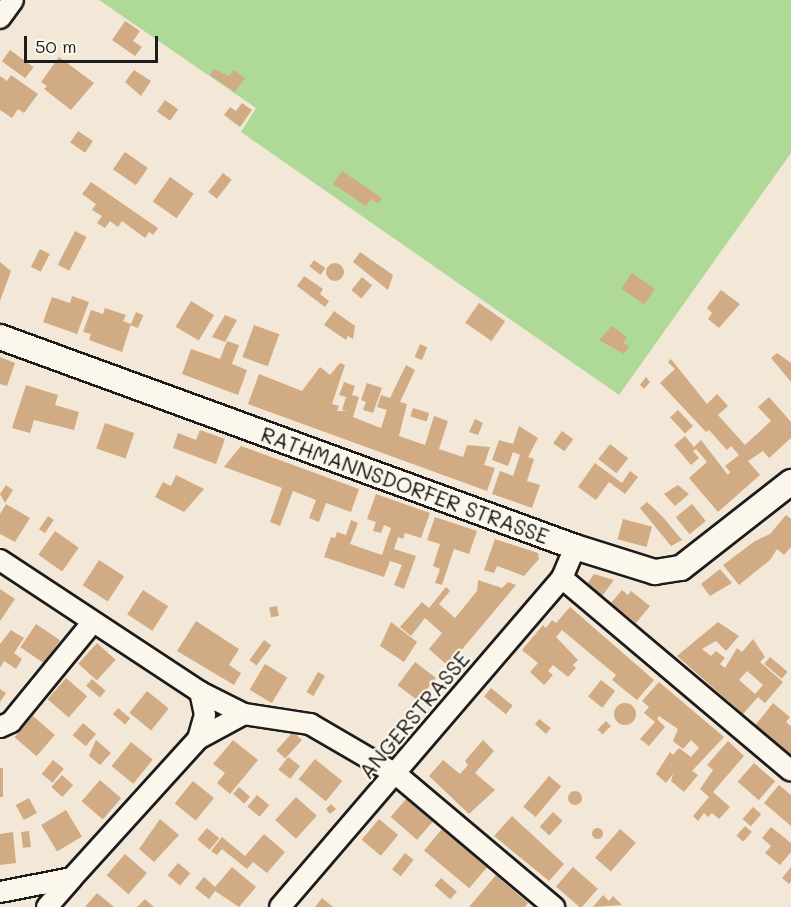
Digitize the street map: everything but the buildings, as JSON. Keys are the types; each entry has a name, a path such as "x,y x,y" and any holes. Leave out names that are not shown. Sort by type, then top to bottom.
{"street":[{"path":"0,18 13,0"},
{"name":"RATHMANNSDORFER STRASSE","path":"0,337 575,547 654,572 681,568 788,490"},
{"name":"ANGERSTRASSE","path":"280,907 562,578 575,547"},
{"path":"0,560 92,623 200,692 244,714 310,724 396,774 554,907"},
{"path":"562,578 791,771"},
{"path":"0,727 11,722 92,623"},
{"path":"198,739 205,715 200,692"},
{"path":"47,907 198,739 244,714"},
{"path":"7,897 72,878"}],"green space":[{"path":"99,0 791,0 791,153 619,395 241,132 256,108"}]}
